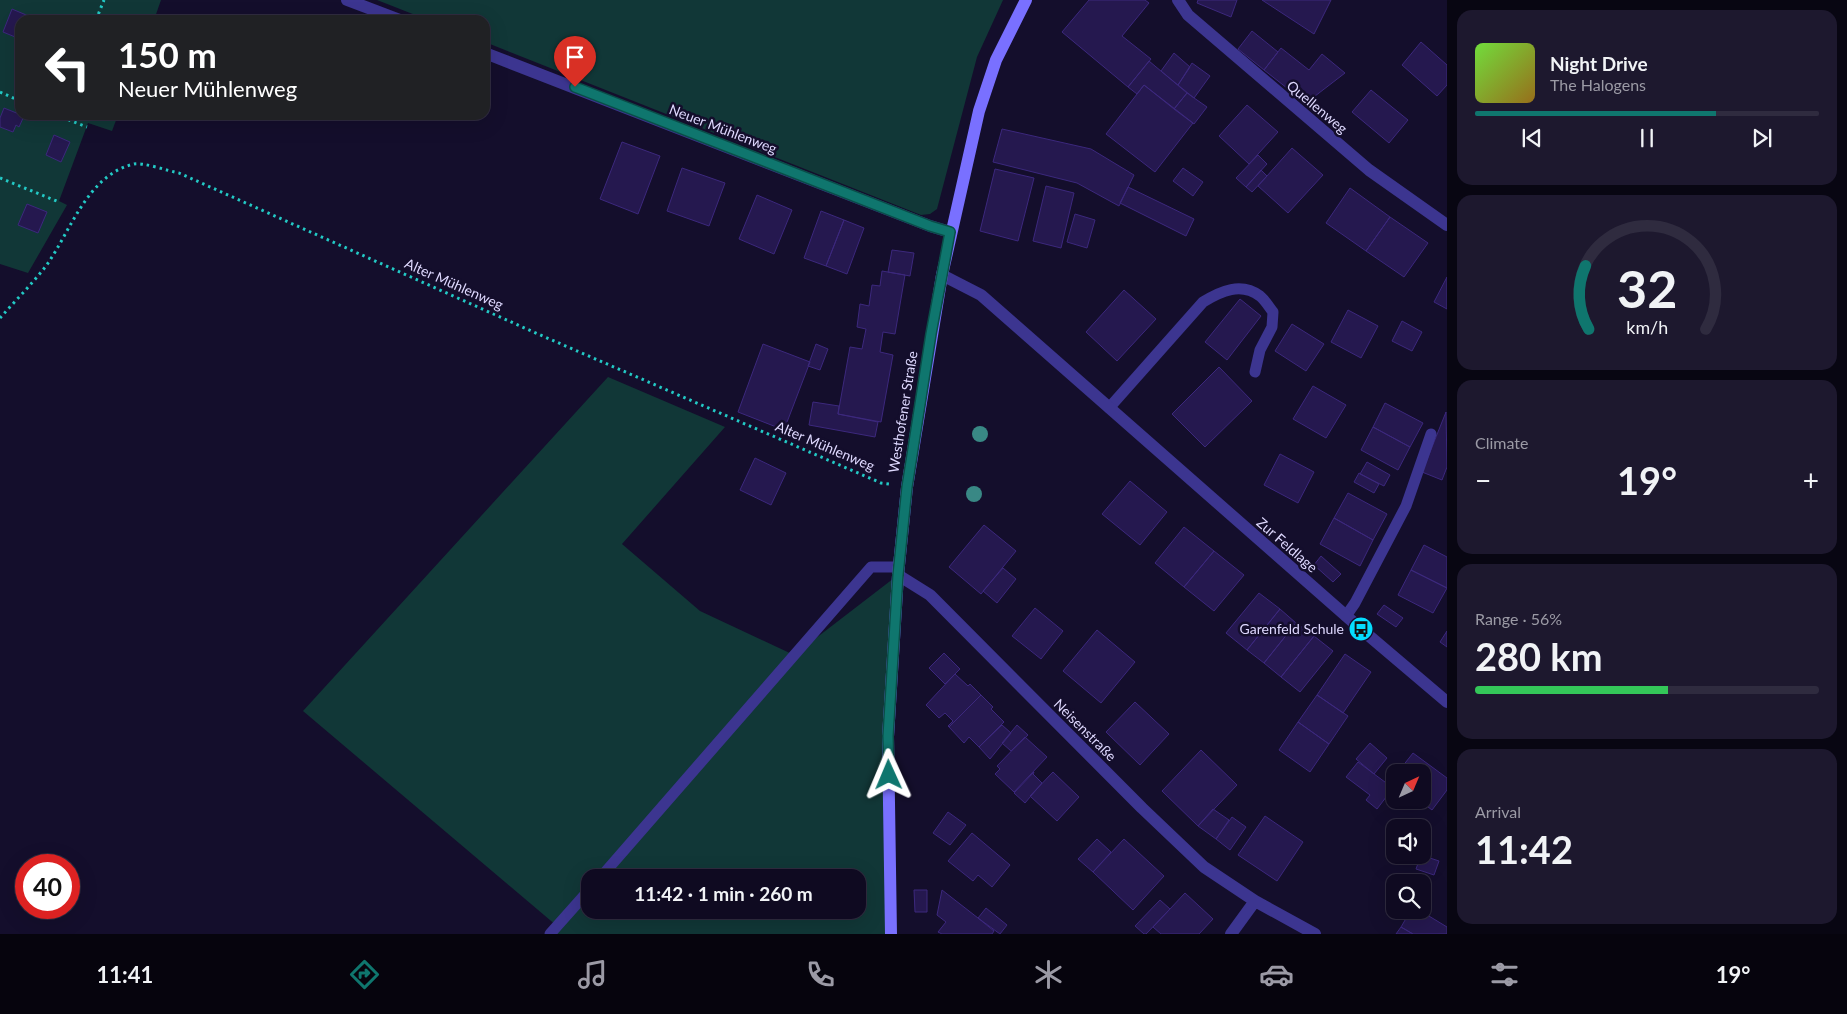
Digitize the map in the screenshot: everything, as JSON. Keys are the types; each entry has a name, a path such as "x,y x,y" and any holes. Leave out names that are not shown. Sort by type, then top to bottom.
{"street":[{"path":"348,0 387,15"},
{"name":"Westhofener Straße","path":"891,934 888,736 898,571 907,487 950,232 979,111 996,60 1026,0"},
{"name":"Quellenweg","path":"1178,0 1188,15 1369,170 1447,226"},
{"name":"Neuer Mühlenweg","path":"490,55 930,226 950,232"},
{"name":"Zur Feldlage","path":"942,275 981,295 1346,616 1447,702"},
{"name":"Neisenstraße","path":"898,571 930,595 1204,868 1255,902 1315,934"},
{"path":"1232,934 1255,902"}],"lane":[{"path":"1109,408 1203,302 1219,292 1242,288 1260,296 1273,312 1272,327 1260,350 1255,372"},
{"path":"1346,616 1355,603 1406,506 1431,434"},
{"path":"608,869 870,567 898,571"},
{"path":"550,934 581,898"}],"path":[{"path":"98,15 104,0"},
{"path":"0,92 15,98"},
{"path":"71,120 87,127"},
{"name":"Alter Mühlenweg","path":"0,318 45,266 89,194 112,172 136,164 179,174 538,334 881,483 907,487"},
{"path":"0,178 59,202"}],"green space":[{"path":"0,0 161,0 156,15 15,15 15,120 116,120 112,131 88,123 59,201 67,205 28,273 0,264"},
{"path":"377,0 1003,0 977,57 937,209 930,214 921,215 490,44 490,15 415,15"},
{"path":"608,377 725,427 622,544 700,611 794,655 898,575 888,737 891,934 550,934 557,926 303,711"}],"building":[{"path":"1089,0 1145,0 1149,3 1122,36 1151,59 1128,87 1062,32"},
{"path":"1198,0 1237,0 1231,17 1197,3"},
{"path":"1262,0 1331,0 1314,34"},
{"path":"12,9 26,15 15,15 15,37 3,32"},
{"path":"1252,31 1278,52 1264,70 1238,49"},
{"path":"1421,42 1447,65 1447,85 1437,96 1402,65"},
{"path":"1281,48 1309,70 1322,54 1345,73 1306,103 1264,70"},
{"path":"1174,53 1190,67 1178,85 1161,71"},
{"path":"1149,61 1187,93 1174,109 1144,85 1137,94 1128,87"},
{"path":"1192,63 1210,76 1194,98 1178,85"},
{"path":"1144,85 1193,123 1155,172 1106,134"},
{"path":"1371,90 1408,120 1389,143 1352,112"},
{"path":"1187,93 1207,107 1194,124 1174,109"},
{"path":"1247,105 1278,132 1249,164 1219,136"},
{"path":"4,108 15,112 15,120 22,120 19,127 16,125 13,132 0,127 0,118"},
{"path":"1002,129 1091,149 1134,175 1119,206 1077,183 993,162"},
{"path":"54,135 70,142 61,162 46,155"},
{"path":"622,142 660,156 638,214 600,199"},
{"path":"1292,148 1323,175 1288,213 1258,186"},
{"path":"1258,155 1267,164 1246,187 1236,178"},
{"path":"682,168 725,183 709,226 667,211"},
{"path":"1183,168 1203,182 1193,196 1173,181"},
{"path":"995,169 1034,178 1018,241 980,231"},
{"path":"1261,170 1267,176 1252,192 1246,187"},
{"path":"1046,186 1074,193 1061,248 1033,241"},
{"path":"1128,187 1194,219 1186,236 1120,203"},
{"path":"1350,188 1390,217 1366,251 1326,223"},
{"path":"757,195 792,210 774,254 739,239"},
{"path":"27,204 47,212 38,233 18,225"},
{"path":"821,211 844,220 826,266 804,258"},
{"path":"1075,214 1095,220 1087,248 1067,242"},
{"path":"1390,217 1428,243 1404,277 1366,251"},
{"path":"844,220 864,228 847,274 826,266"},
{"path":"892,250 914,253 910,276 888,272"},
{"path":"882,271 905,275 895,334 883,332 880,352 893,355 881,422 838,414 850,347 862,349 866,329 857,327 860,304 869,306 872,285 880,286"},
{"path":"1447,277 1447,309 1434,302"},
{"path":"1124,290 1156,319 1117,361 1086,332"},
{"path":"1240,299 1261,316 1227,360 1205,342"},
{"path":"1348,310 1378,326 1361,358 1331,342"},
{"path":"1402,321 1422,332 1412,351 1392,341"},
{"path":"1292,324 1324,344 1306,371 1275,351"},
{"path":"763,344 810,362 784,430 738,412"},
{"path":"816,344 828,349 820,370 808,366"},
{"path":"1219,367 1252,401 1205,447 1172,414"},
{"path":"1313,386 1346,405 1326,438 1293,419"},
{"path":"813,402 839,406 838,414 878,422 875,437 809,425"},
{"path":"1385,403 1423,423 1410,447 1373,427"},
{"path":"1446,412 1447,467 1442,480 1422,472"},
{"path":"1373,427 1410,447 1398,470 1361,450"},
{"path":"1280,454 1314,472 1298,503 1264,485"},
{"path":"755,458 786,473 771,505 740,490"},
{"path":"1367,462 1390,475 1384,486 1360,474"},
{"path":"1359,473 1379,484 1374,493 1354,482"},
{"path":"1130,481 1167,512 1140,545 1102,514"},
{"path":"1348,493 1387,514 1373,540 1334,518"},
{"path":"1334,518 1373,540 1360,566 1320,544"},
{"path":"984,525 1016,551 981,594 949,567"},
{"path":"1184,527 1214,551 1184,587 1155,563"},
{"path":"1424,545 1447,557 1447,588 1411,570"},
{"path":"1214,551 1244,575 1214,611 1184,587"},
{"path":"1321,556 1341,574 1333,582 1314,565"},
{"path":"1003,568 1016,579 997,603 983,591"},
{"path":"1411,570 1447,588 1433,613 1398,595"},
{"path":"1259,593 1280,609 1247,650 1226,633"},
{"path":"1384,605 1403,618 1396,627 1377,614"},
{"path":"1035,608 1063,631 1041,659 1012,636"},
{"path":"1280,609 1296,623 1264,663 1247,650"},
{"path":"1296,623 1314,636 1281,677 1264,663"},
{"path":"1097,630 1135,662 1101,703 1063,671"},
{"path":"1447,631 1447,647 1440,642"},
{"path":"1314,636 1333,651 1300,692 1281,677"},
{"path":"944,653 960,669 945,684 929,668"},
{"path":"1345,654 1371,672 1343,713 1317,695"},
{"path":"955,674 968,686 970,684 981,695 949,727 953,721 945,713 939,718 926,705"},
{"path":"981,695 1004,722 979,747 969,737 964,743 949,727"},
{"path":"1317,695 1348,716 1329,744 1298,722"},
{"path":"1135,702 1169,734 1140,765 1106,732"},
{"path":"1298,722 1329,744 1310,772 1279,750"},
{"path":"1002,725 1011,733 990,759 979,747"},
{"path":"1017,725 1028,735 1011,751 1002,743"},
{"path":"1025,737 1047,757 1014,792 995,774 1000,769 997,766"},
{"path":"1370,743 1387,758 1374,774 1356,759"},
{"path":"1201,750 1237,785 1198,826 1162,791"},
{"path":"1413,753 1428,764 1404,764"},
{"path":"1358,762 1386,783 1386,797 1377,809 1366,800 1370,795 1346,777"},
{"path":"1431,766 1447,778 1447,790 1432,810"},
{"path":"1034,772 1033,774 1042,783 1025,803 1014,793"},
{"path":"1053,772 1079,797 1057,821 1030,796"},
{"path":"1213,809 1229,820 1216,839 1198,826"},
{"path":"948,812 966,825 950,845 933,833"},
{"path":"1265,816 1303,842 1277,881 1238,855"},
{"path":"1232,817 1246,827 1230,850 1216,839"},
{"path":"972,833 1010,865 992,887 978,875 973,881 948,861"},
{"path":"1097,839 1111,852 1093,872 1078,859"},
{"path":"1124,839 1164,876 1133,910 1093,872"},
{"path":"1431,858 1439,861 1434,875 1416,869 1418,864 1431,864"},
{"path":"914,890 927,890 927,912 915,912"},
{"path":"942,890 994,931 992,934 942,934 938,932 946,922 937,915"},
{"path":"1185,893 1213,919 1199,934 1161,934 1153,927"},
{"path":"1160,900 1170,909 1144,934 1135,926"},
{"path":"986,908 1007,925 1000,934 978,918"},
{"path":"1431,917 1447,927 1447,934 1413,934 1401,927 1406,919 1431,919"},
{"path":"1401,927 1413,934 1396,934"}],"place":[{"name":"Garenfeld Schule","path":"1361,629"}],"route":[{"path":"575,87 930,226 950,232 931,334 907,487 898,575 888,736 889,775"}]}
